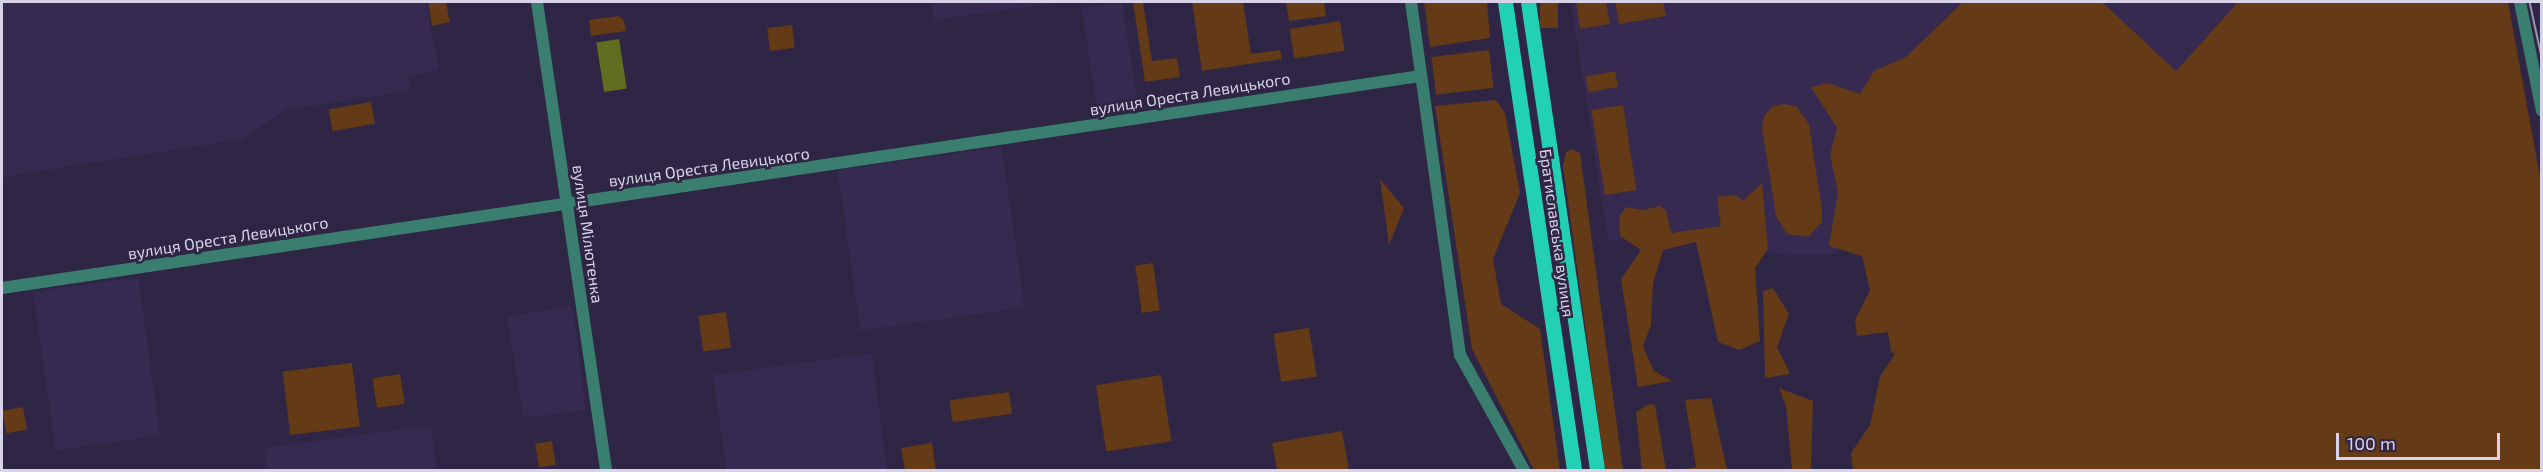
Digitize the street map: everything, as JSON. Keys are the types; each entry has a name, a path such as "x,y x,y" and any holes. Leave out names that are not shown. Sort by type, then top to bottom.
{"main road":[{"name":"Братиславська вулиця","path":"1505,2 1574,471"},
{"name":"Братиславська вулиця","path":"1528,2 1597,471"}],"street":[{"name":"вулиця Мілютенка","path":"537,2 606,471"},
{"path":"1411,2 1460,356 1524,471"},
{"path":"2520,2 2541,111"},
{"name":"вулиця Ореста Левицького","path":"2,288 1421,76"}],"shaded area":[{"path":"2,2 426,2 439,70 408,76 410,91 285,110 243,139 2,177"},
{"path":"428,2 446,2 450,22 432,26"},
{"path":"932,2 1062,2 934,20"},
{"path":"1122,2 1139,108 1098,114 1082,8"},
{"path":"1133,2 1143,2 1152,61 1177,58 1180,77 1145,82"},
{"path":"1192,2 1243,2 1251,54 1280,50 1282,59 1202,71"},
{"path":"1286,2 1324,2 1326,16 1289,21"},
{"path":"1424,2 1487,2 1490,38 1430,47"},
{"path":"1540,2 1558,2 1558,28 1540,28"},
{"path":"1571,2 2021,2 1861,136 1838,254 1781,255 1768,252 1748,223 1608,241"},
{"path":"1576,2 1606,2 1610,24 1580,29"},
{"path":"1615,2 1663,2 1666,16 1619,24"},
{"path":"1963,2 2102,2 2176,71 2238,2 2508,2 2541,182 2541,470 1853,470 1851,453 1870,425 1880,376 1895,354 1891,352 1888,332 1857,336 1855,320 1870,290 1862,256 1829,246 1838,193 1830,155 1837,128 1811,87 1828,83 1860,94 1874,71 1906,57"},
{"path":"2102,2 2238,2 2176,71"},
{"path":"619,16 624,21 626,31 591,36 589,20"},
{"path":"1340,21 1345,51 1294,59 1290,29"},
{"path":"792,25 795,48 770,51 767,28"},
{"path":"619,39 627,88 604,92 596,43"},
{"path":"1489,50 1494,88 1436,95 1431,57"},
{"path":"1615,71 1618,87 1589,92 1586,77"},
{"path":"1496,100 1505,113 1520,193 1493,259 1501,304 1540,329 1560,470 1534,470 1472,349 1435,106"},
{"path":"371,102 375,124 332,131 329,109"},
{"path":"1784,104 1796,106 1809,124 1822,222 1808,237 1787,234 1776,216 1762,128 1764,116 1773,106"},
{"path":"1623,105 1636,190 1605,195 1591,110"},
{"path":"1002,147 1025,307 860,331 838,170"},
{"path":"1572,149 1580,153 1623,470 1605,470 1563,166 1566,152"},
{"path":"1380,179 1404,208 1389,245"},
{"path":"1762,183 1768,249 1755,268 1760,341 1739,350 1718,342 1696,242 1663,250 1653,284 1651,325 1643,346 1654,371 1672,381 1638,387 1621,279 1641,250 1620,236 1619,217 1626,207 1643,210 1660,206 1666,210 1671,233 1721,226 1717,197 1736,195 1743,201"},
{"path":"1153,263 1160,311 1142,313 1135,266"},
{"path":"138,277 160,435 55,450 33,292"},
{"path":"1773,288 1789,314 1777,347 1790,374 1765,378 1763,291"},
{"path":"569,306 573,309 586,410 524,418 507,317"},
{"path":"726,312 731,348 703,352 698,316"},
{"path":"1309,328 1317,376 1281,382 1273,334"},
{"path":"872,353 887,470 726,470 713,375"},
{"path":"352,363 360,427 290,435 283,372"},
{"path":"400,374 405,404 377,408 372,378"},
{"path":"1161,375 1171,441 1106,451 1096,385"},
{"path":"1779,388 1813,401 1811,470 1792,470 1786,406"},
{"path":"1009,392 1012,414 953,422 950,400"},
{"path":"1711,398 1727,470 1677,470 1696,467 1685,400"},
{"path":"1649,404 1655,405 1666,470 1642,470 1636,412"},
{"path":"23,407 27,430 6,433 2,411"},
{"path":"431,425 437,470 267,470 264,448"},
{"path":"1342,431 1349,470 1277,470 1272,443"},
{"path":"552,441 556,465 539,467 535,444"},
{"path":"932,443 936,470 905,470 901,448"}],"tram line":[{"path":"2530,2 2542,57"}]}
